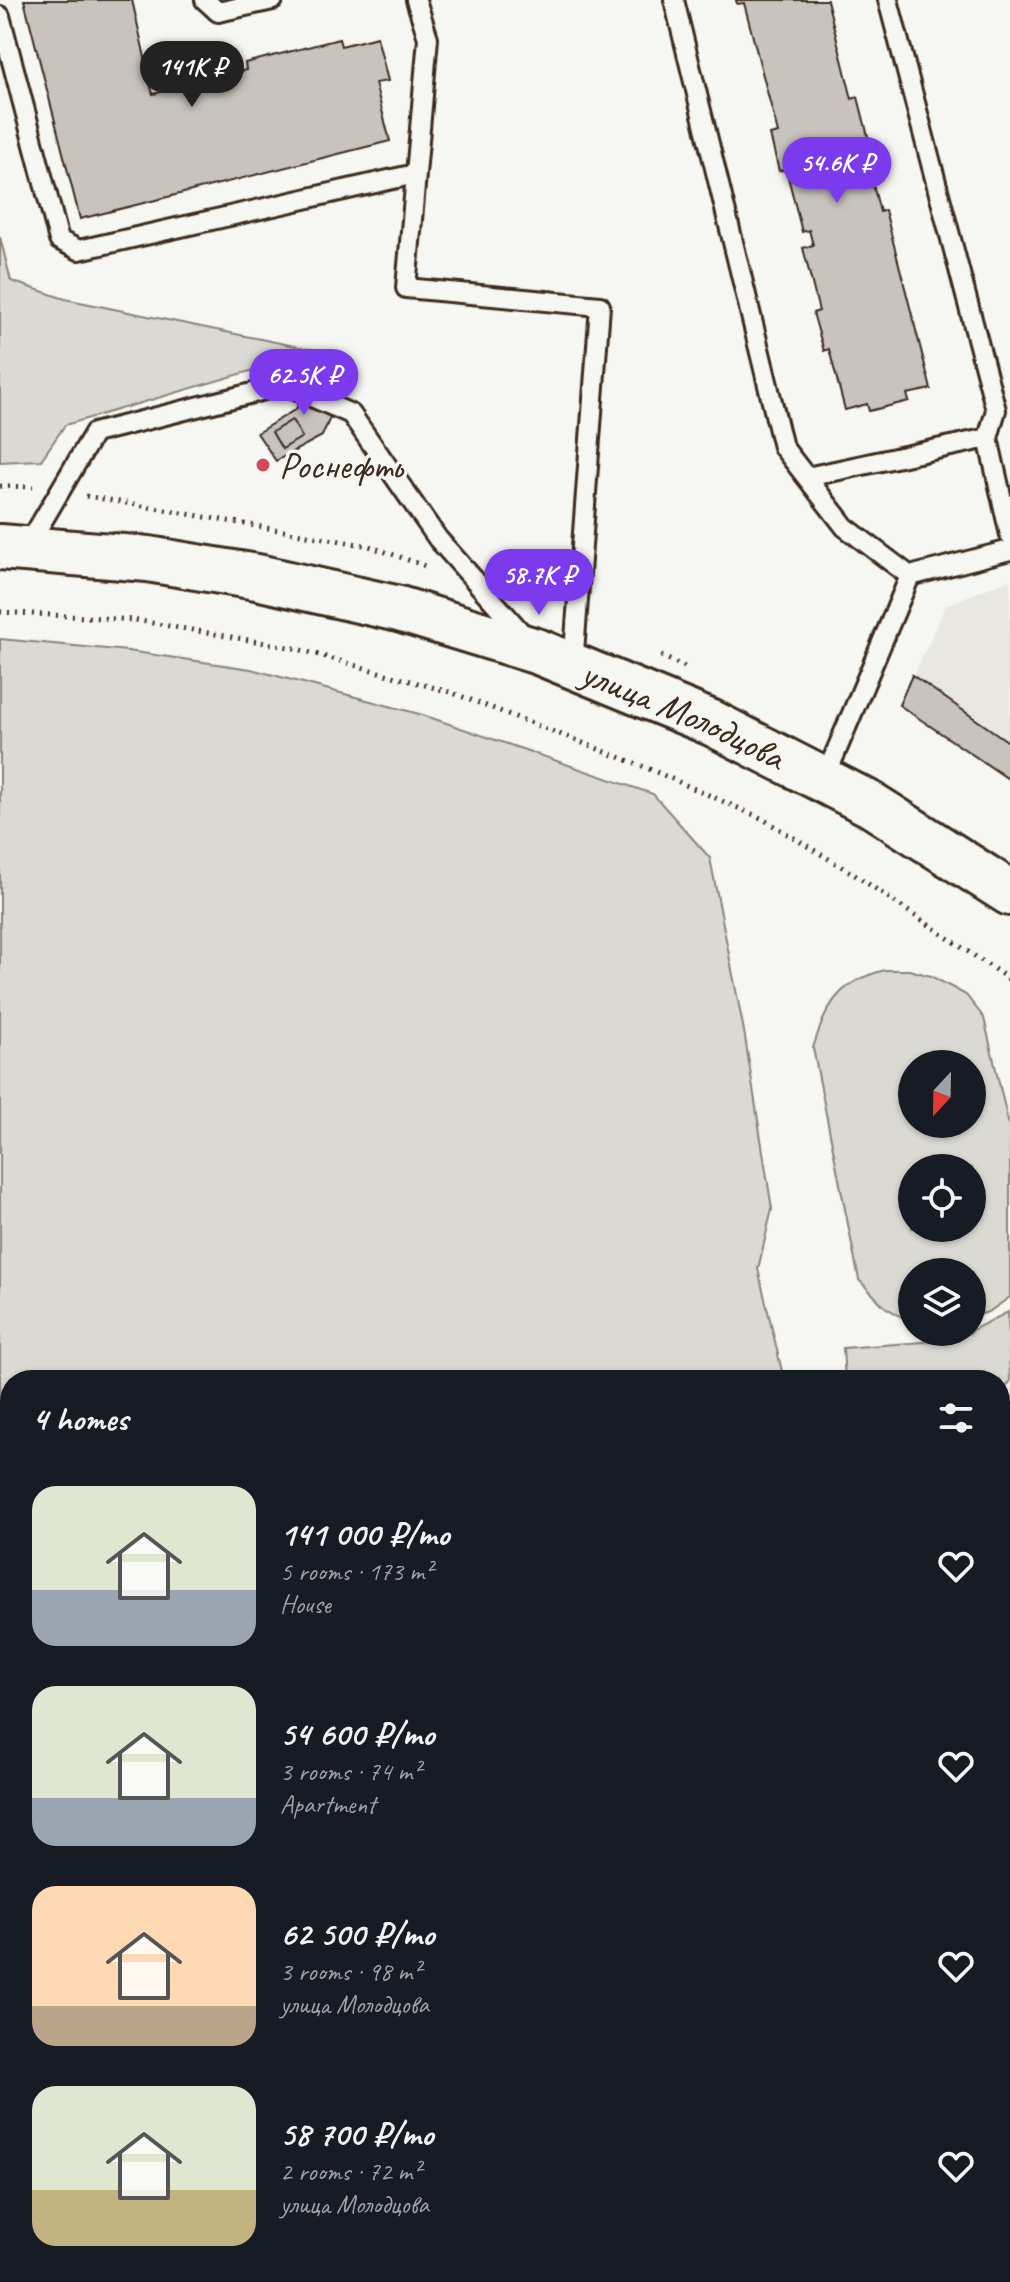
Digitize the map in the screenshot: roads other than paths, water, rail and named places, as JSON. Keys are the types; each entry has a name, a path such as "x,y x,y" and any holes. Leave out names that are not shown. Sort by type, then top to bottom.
{"street":[{"name":"улица Молодцова","path":"14,547 148,559 257,577 399,609 556,659 712,723 824,780 872,805 1010,893"}],"lane":[{"path":"205,0 218,12 273,0"},
{"path":"416,0 428,38 406,288 600,306 556,659"},
{"path":"674,0 783,447 845,527 910,576"},
{"path":"888,0 1003,408 988,438 1010,535"},
{"path":"0,16 59,240 79,250 415,174"},
{"path":"14,547 94,433 284,385 351,414 438,539 556,659"},
{"path":"807,477 988,438"},
{"path":"910,576 1010,550"},
{"path":"824,780 910,576"}],"place":[{"name":"Роснефть","path":"263,465"}]}
